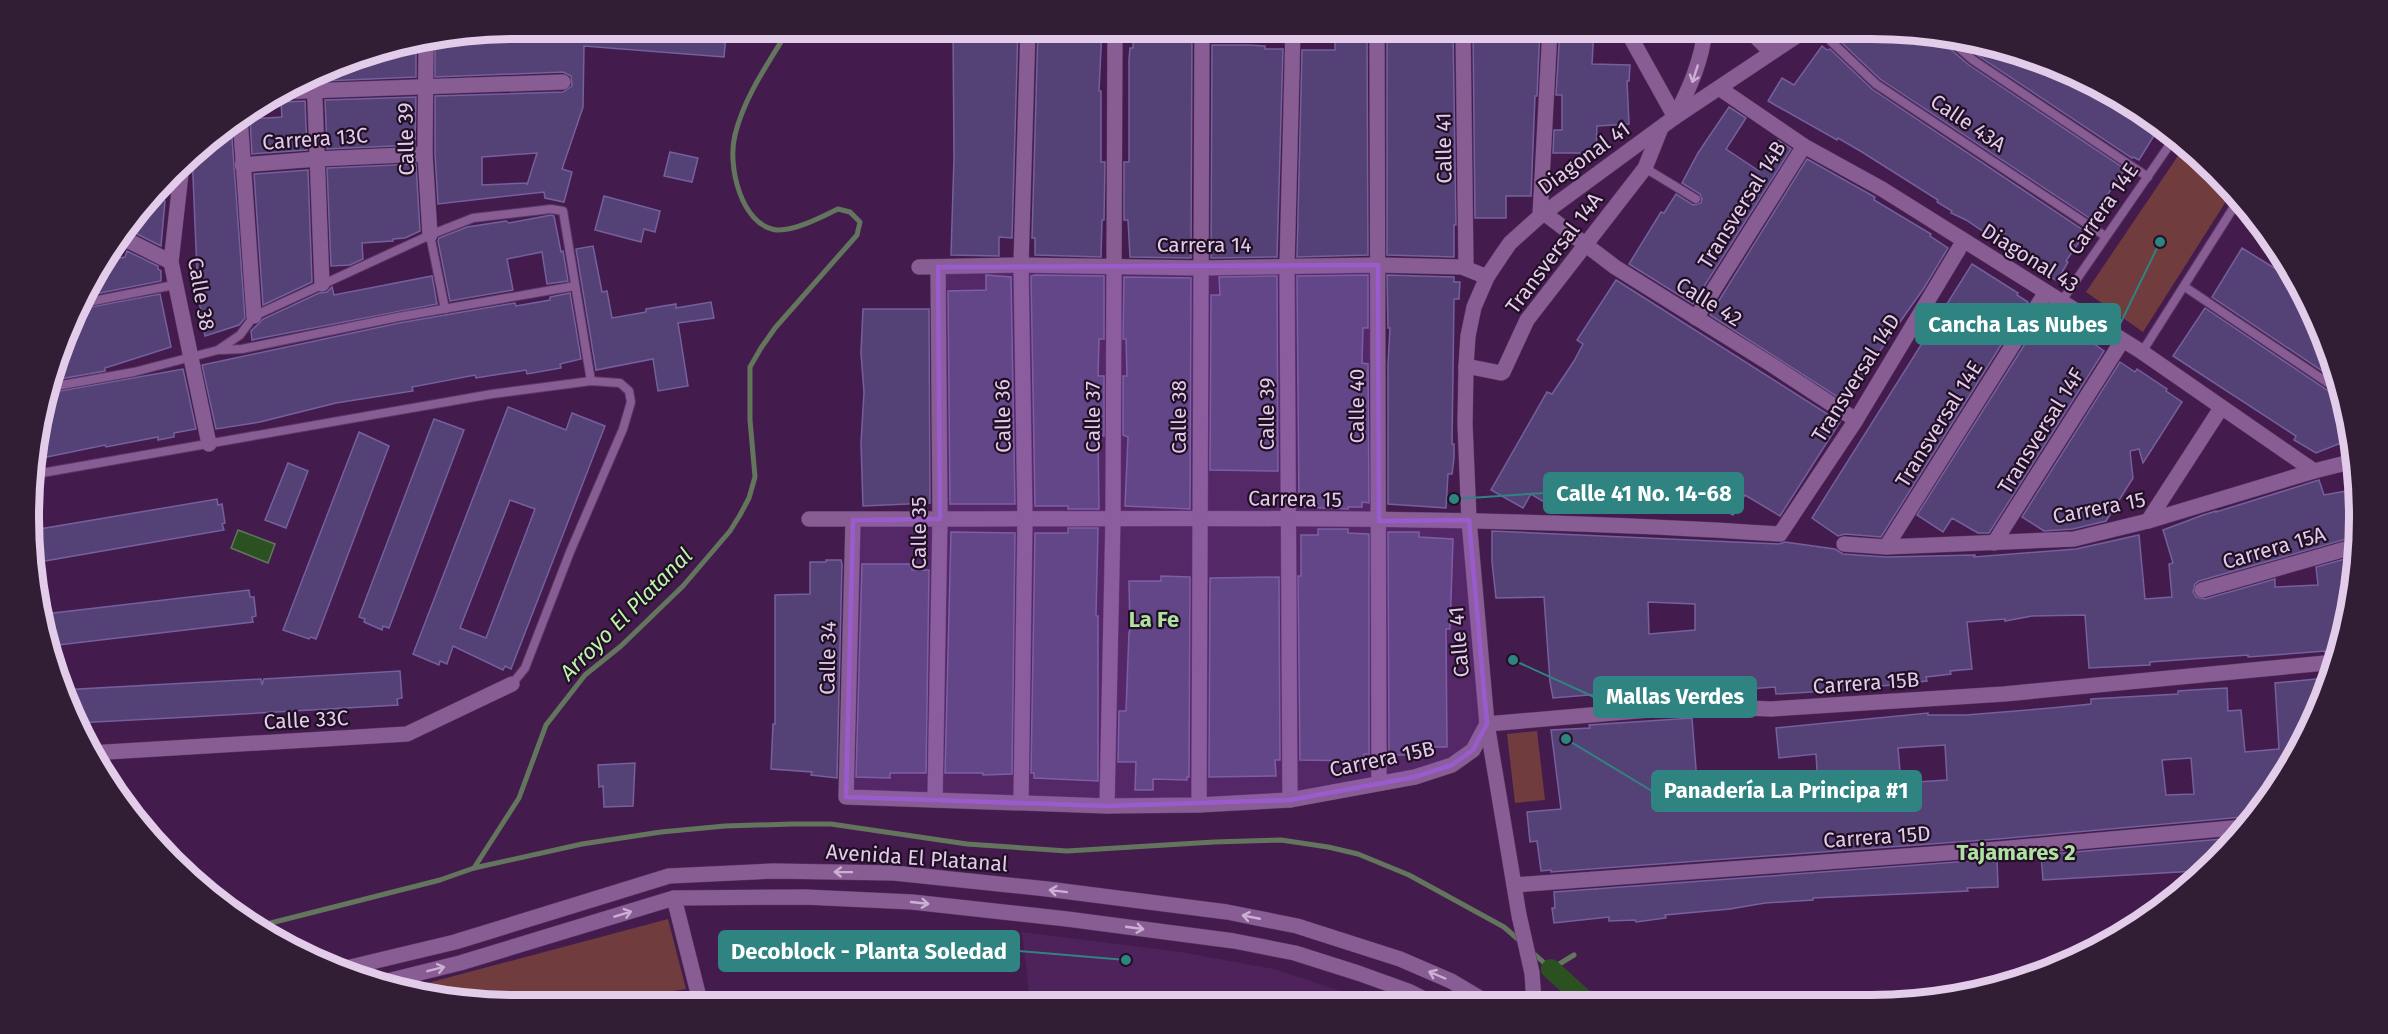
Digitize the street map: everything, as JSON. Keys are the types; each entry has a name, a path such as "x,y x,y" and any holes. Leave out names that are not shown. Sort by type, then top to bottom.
{"street":[{"name":"Calle 36","path":"1021,802 1025,519 1021,265 1028,39"},
{"name":"Calle 37","path":"1107,806 1113,518 1114,39"},
{"name":"Calle 38","path":"1199,805 1202,39"},
{"name":"Calle 39","path":"1290,800 1287,266 1293,39"},
{"name":"Calle 40","path":"1377,39 1380,783"},
{"name":"Calle 41","path":"1463,39 1466,267"},
{"path":"1542,215 1550,39"},
{"path":"1632,39 1675,117"},
{"path":"1675,117 1691,84 1704,39"},
{"path":"1759,39 1772,52"},
{"path":"1719,88 1792,39"},
{"name":"Calle 39","path":"426,48 425,154 430,235"},
{"path":"317,83 426,86 563,82"},
{"path":"315,84 322,284"},
{"name":"Diagonal 41","path":"1487,277 1510,243 1542,215 1675,117 1719,88"},
{"name":"Diagonal 43","path":"1719,88 1804,146 1882,189 2142,352 2314,471"},
{"path":"240,128 254,316"},
{"name":"Transversal 14A","path":"1466,366 1503,372 1527,320 1646,168 1660,129"},
{"name":"Transversal 14B","path":"1696,318 1804,146"},
{"name":"Carrera 13C","path":"242,165 425,154"},
{"name":"Calle 38","path":"179,179 171,262 209,444"},
{"name":"Calle 42","path":"1542,215 1615,267 1856,420"},
{"path":"128,240 171,262"},
{"name":"Transversal 14D","path":"1780,534 1856,420 1964,242"},
{"name":"Carrera 14","path":"919,267 1021,265 1200,268 1377,265 1466,267 1487,277"},
{"name":"Calle 35","path":"935,800 940,519 938,267"},
{"name":"Calle 41","path":"1487,277 1474,307 1468,336 1465,424 1469,520 1487,724 1519,915 1532,974 1534,995"},
{"name":"Transversal 14E","path":"1886,547 2046,292"},
{"name":"Transversal 14F","path":"1994,543 2122,341"},
{"path":"2148,521 2221,408"},
{"name":"Carrera 15","path":"1844,544 1886,547 2074,539 2148,521 2346,463"},
{"name":"Carrera 15","path":"809,519 1469,520 1671,527 1780,534"},
{"name":"Calle 34","path":"846,797 853,520"},
{"name":"Carrera 15A","path":"2202,590 2348,548"},
{"name":"Carrera 15B","path":"846,797 1107,806 1199,805 1290,800 1415,777 1452,765 1473,750 1487,724 1695,706 1771,709 1920,700 2084,688 2326,663"},
{"name":"Calle 33C","path":"101,752 407,734 512,684"},
{"name":"Carrera 15D","path":"1514,885 1999,849 2233,828"},
{"name":"Avenida El Platanal","path":"353,966 455,942 669,876 773,871 894,873 1047,889 1227,912 1297,926 1400,959 1451,981 1475,995"},
{"name":"Avenida El Platanal","path":"394,979 460,963 674,898 805,897 912,902 1234,941 1294,953 1416,995"},
{"path":"674,898 698,995"}],"lane":[{"name":"Calle 43A","path":"1829,39 1876,84 2105,237"},
{"path":"1958,47 1973,60 2148,177"},
{"name":"Carrera 14E","path":"2061,302 2170,145"},
{"path":"1646,168 1696,199"},
{"path":"2142,352 2234,207"},
{"path":"218,350 240,335 254,316 430,235 473,218 536,210 563,211 591,381"},
{"path":"430,235 445,309"},
{"path":"90,301 174,285"},
{"path":"57,386 134,372 218,350 242,349 575,286"},
{"path":"2185,287 2330,385"},
{"path":"41,473 492,394 591,381 620,383 629,391 631,402 622,429 570,552 525,669 512,684"}],"highlighted area":[{"path":"1378,265 1379,521 1469,520 1487,724 1473,750 1452,765 1415,777 1290,800 1107,806 846,797 853,520 940,519 938,267"}],"shaded area":[{"path":"2180,153 2227,199 2143,332 2086,292"},
{"path":"238,530 275,544 268,563 231,548"},
{"path":"1537,731 1545,800 1515,803 1507,734"},
{"path":"668,919 686,989 660,993 660,995 517,995 455,991 420,985"},
{"path":"1022,932 1181,952 1274,969 1353,995 1029,995"}],"building":[{"path":"517,39 726,39 724,57 584,46 583,107 562,169 572,172 564,202 545,198 544,192 438,204 435,96 563,92 572,86 571,76 563,72 435,77 435,46 455,43","holes":["537,153 527,185 527,183 482,185 482,157"]},
{"path":"953,39 1018,39 1012,238 999,237 999,256 951,255 954,158"},
{"path":"1038,39 1101,39 1099,91 1101,91 1101,162 1105,162 1101,257 1035,255 1035,238 1032,238"},
{"path":"1133,39 1192,39 1191,258 1130,257 1128,220 1124,220 1124,162 1129,162 1129,60 1130,48 1133,48"},
{"path":"1335,39 1367,39 1368,255 1297,257 1302,50 1335,50"},
{"path":"1387,39 1453,39 1456,225 1454,225 1454,257 1387,255"},
{"path":"1473,39 1540,39 1531,196 1506,196 1506,218 1475,218"},
{"path":"1559,39 1593,39 1592,64 1630,65 1629,81 1627,81 1629,124 1597,126 1596,153 1553,153 1554,130 1562,130 1562,95 1556,95"},
{"path":"1846,39 1871,39 1947,45 1969,65 2125,169 2091,219 1880,79 1841,42"},
{"path":"1212,45 1248,45 1265,46 1265,49 1283,49 1277,257 1211,258"},
{"path":"1822,46 1827,50 1830,49 1872,89 2086,232 2066,261 2068,262 2057,281 1966,220 1951,213 1952,211 1937,202 1938,200 1862,152 1768,101 1782,78 1794,85"},
{"path":"1970,49 2025,64 2054,75 2110,103 2155,133 2139,160 2132,158"},
{"path":"416,50 416,77 324,81 363,64"},
{"path":"416,97 415,145 327,149 325,100"},
{"path":"305,101 307,150 252,154 250,121 282,117 281,102"},
{"path":"1729,107 1746,118 1726,149 1759,171 1778,140 1791,149 1693,304 1629,264 1661,212 1664,213 1676,194 1693,205 1701,203 1700,194 1682,183 1698,153"},
{"path":"232,134 245,318 239,325 205,336 198,295 193,167"},
{"path":"670,152 698,158 692,182 664,176"},
{"path":"1807,159 1875,197 1874,200 1931,234 1930,236 1948,248 1847,403 1710,315"},
{"path":"416,164 420,231 405,238 393,239 393,241 362,243 363,259 350,265 331,266 327,168"},
{"path":"308,170 312,282 263,305 254,174"},
{"path":"604,196 660,211 655,232 644,229 641,242 595,230"},
{"path":"160,200 165,201 161,246 134,232"},
{"path":"554,216 568,281 547,284 542,252 507,259 513,290 450,301 439,238 467,227 506,221 509,223"},
{"path":"593,246 602,292 607,291 612,318 676,304 676,308 711,302 714,318 678,323 688,386 658,391 653,359 596,370 576,249"},
{"path":"2242,248 2281,272 2313,334 2327,375 2212,297"},
{"path":"127,251 158,266 161,271 161,281 94,294 115,259 125,257"},
{"path":"1972,264 2018,293 2017,295 2028,302 1881,537 1845,534 1838,536 1812,518"},
{"path":"986,275 1011,277 1015,504 950,504 948,291 986,290"},
{"path":"1368,275 1368,328 1363,328 1362,363 1368,364 1369,503 1362,502 1362,507 1348,507 1348,509 1299,507 1297,276"},
{"path":"1387,275 1454,277 1454,282 1460,282 1459,299 1454,299 1452,444 1454,444 1454,458 1452,474 1448,474 1446,508 1388,504 1390,328 1388,328"},
{"path":"432,276 437,304 252,340 251,331 263,319 319,293 327,292 332,287 334,295"},
{"path":"1031,276 1104,276 1104,339 1099,339 1098,376 1104,376 1104,436 1098,436 1099,509 1035,506"},
{"path":"1277,276 1278,471 1210,470 1211,295 1220,295 1219,277"},
{"path":"1124,277 1191,278 1190,509 1125,506 1128,437 1123,435 1123,376 1127,376 1126,339 1123,339"},
{"path":"1616,280 1840,422 1780,516 1745,495 1733,515 1687,491 1675,509 1660,500 1651,513 1633,501 1626,511 1584,483 1576,497 1564,490 1554,508 1531,494 1523,508 1491,490 1547,392 1552,394 1574,361 1583,344 1577,340"},
{"path":"570,293 581,359 560,364 561,368 527,374 526,370 476,378 475,375 412,387 413,391 336,403 260,422 216,429 202,365 399,323 515,303 516,306 550,300 550,297"},
{"path":"160,294 171,347 105,368 105,371 59,379 87,308"},
{"path":"2205,308 2333,394 2343,442 2316,453 2294,440 2296,436 2173,356"},
{"path":"863,309 929,309 930,503 863,506 861,443 864,392 861,353"},
{"path":"2040,320 2056,330 2062,321 2093,338 2090,341 2104,351 1989,533 1978,533 1952,518 1943,532 1917,515"},
{"path":"2120,362 2135,372 2137,369 2182,402 2143,463 2139,449 2130,451 2133,478 2106,521 2073,529 2044,531 2022,517"},
{"path":"183,369 196,429 174,433 174,437 158,440 158,437 106,447 105,445 43,458 55,392"},
{"path":"508,407 566,430 572,413 605,426 511,669 505,666 503,670 453,646 447,664 440,661 439,665 413,654","holes":["510,500 535,509 486,638 460,628"]},
{"path":"434,419 464,430 389,628 383,626 382,630 364,622 365,619 359,617"},
{"path":"359,432 389,446 316,639 311,637 309,639 283,630"},
{"path":"288,463 308,471 286,528 265,520"},
{"path":"2319,480 2324,495 2348,491 2348,538 2199,581 2195,584 2193,592 2196,597 2205,599 2275,579 2275,587 2318,585 2316,567 2347,558 2340,610 2329,653 2325,653 2325,651 2248,657 2248,655 2150,662 2150,665 2089,668 2085,615 2032,616 2005,621 2005,619 1967,622 1972,669 1926,677 1927,681 1845,690 1776,694 1775,687 1626,695 1625,692 1553,698 1544,597 1496,598 1492,562 1492,531 1779,544 1785,542 1835,549 1843,554 1886,557 1975,555 1974,557 2076,549 2139,535 2145,599 2172,597 2169,564 2173,563 2163,530 2216,511","holes":["1648,602 1695,604 1695,630 1649,634"]},
{"path":"217,499 218,505 222,504 225,523 222,524 224,530 41,562 39,529"},
{"path":"1068,528 1098,528 1096,616 1098,616 1098,781 1034,778 1034,773 1031,773 1035,533 1068,533"},
{"path":"1318,529 1348,529 1348,533 1369,534 1369,754 1364,754 1364,761 1300,760 1298,576 1301,576 1301,535 1318,535"},
{"path":"951,532 1015,533 1012,774 945,773"},
{"path":"1388,532 1419,532 1419,537 1453,539 1450,629 1446,629 1447,747 1417,747 1417,755 1389,755"},
{"path":"826,560 841,560 842,564 837,778 811,775 812,772 771,769 773,724 775,724 775,595 810,594 810,562 826,562"},
{"path":"862,564 912,564 912,570 929,570 926,773 890,773 890,778 856,777"},
{"path":"1161,576 1190,577 1189,777 1187,780 1153,779 1153,790 1135,790 1136,762 1118,762 1119,711 1126,711 1130,632 1129,581 1161,581"},
{"path":"1279,577 1280,760 1275,760 1276,776 1209,777 1210,578"},
{"path":"249,590 250,597 254,597 256,616 252,617 253,622 56,645 49,614"},
{"path":"400,671 402,698 397,699 398,705 85,723 71,689 261,679 262,685 264,679"},
{"path":"2321,678 2285,756 2242,817 1998,839 1551,872 1551,870 1541,871 1537,841 1530,842 1527,812 1561,809 1551,730 1692,718 1698,795 1782,785 1782,788 1818,786 1816,754 1779,758 1776,728 1928,713 1928,715 1966,715 2051,708 2091,704 2091,699 2178,694 2178,691 2227,688 2228,711 2241,710 2245,752 2279,749 2275,683","holes":["1945,745 1947,780 1901,783 1898,748","2191,758 2194,794 2166,795 2162,760"]},
{"path":"635,763 633,806 604,807 603,786 599,787 598,765"},
{"path":"2224,839 2200,863 2195,864 2195,867 2191,871 2043,880 2041,855"},
{"path":"1997,859 1998,887 1967,888 1968,891 1813,898 1813,900 1765,903 1665,915 1666,918 1636,922 1635,920 1609,921 1609,917 1554,923 1552,908 1555,908 1554,892"}],"waterway":[{"name":"Arroyo El Platanal","path":"474,868 519,798 546,725 585,675 621,646 683,586 730,531 740,515 749,498 755,477 750,420 750,367 775,328 857,235 860,222 850,212 838,209 808,223 784,230 765,226 754,218 740,192 733,162 735,135 744,107 783,39"},
{"path":"267,924 440,880 474,868 582,844 661,832 725,826 831,824 967,844 1067,851 1281,840 1328,847 1358,854 1409,875 1504,927 1520,941"},
{"path":"1532,952 1551,969 1574,955"},
{"path":"1551,969 1579,995"}],"place":[{"name":"Cancha Las Nubes","path":"2160,242"},
{"name":"Calle 41 No. 14-68","path":"1454,499"},
{"name":"Mallas Verdes","path":"1513,660"},
{"name":"Panadería La Principa #1","path":"1566,739"},
{"name":"Decoblock - Planta Soledad","path":"1126,960"}],"district":[{"name":"La Fe","path":"1154,619"},
{"name":"Tajamares 2","path":"2016,852"}]}
